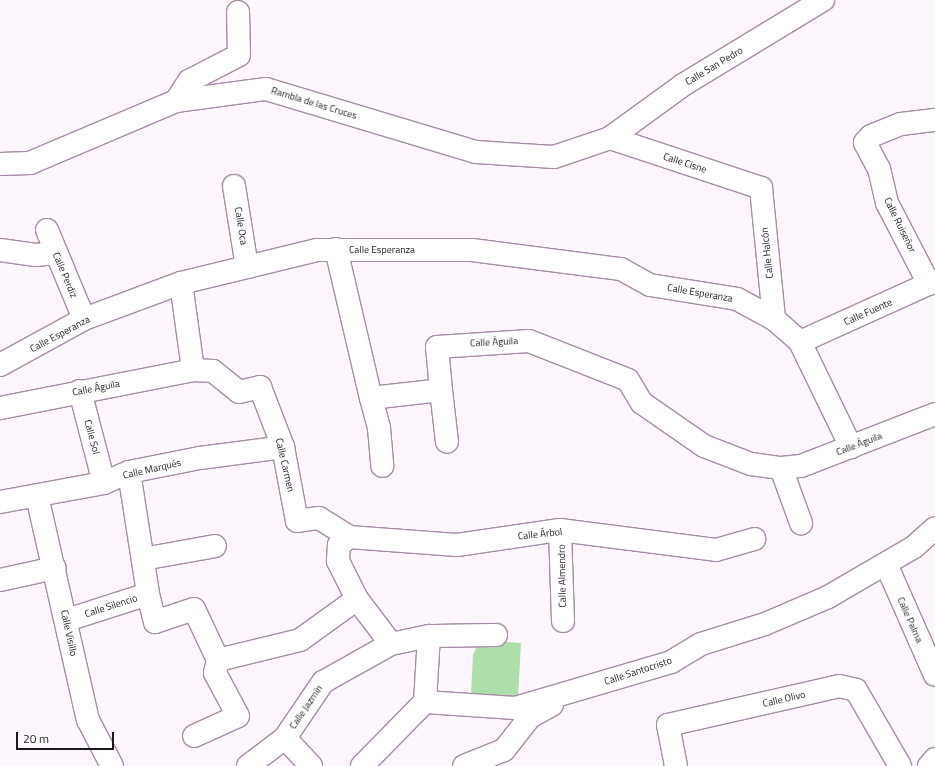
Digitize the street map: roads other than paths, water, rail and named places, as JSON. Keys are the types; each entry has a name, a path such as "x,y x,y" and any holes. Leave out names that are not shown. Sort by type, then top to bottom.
{"street":[{"name":"Calle San Pedro","path":"610,138 683,85 823,0"},
{"path":"176,101 189,81 239,55 238,12"},
{"name":"Rambla de las Cruces","path":"0,164 30,163 176,101 266,89 476,152 554,157 610,138"},
{"name":"Calle Ruiseñor","path":"932,282 887,203 880,169 865,143 871,136 901,124 935,120"},
{"name":"Calle Cisne","path":"610,138 761,188"},
{"name":"Calle Oca","path":"234,186 248,266"},
{"name":"Calle Halcón","path":"761,188 774,319"},
{"name":"Calle Perdiz","path":"47,230 55,253 84,319"},
{"path":"336,249 379,428 382,466"},
{"path":"0,250 36,256 55,253"},
{"name":"Calle Esperanza","path":"0,365 84,319 181,283 317,250 472,250 621,270 650,284 737,299 774,319"},
{"name":"Calle Fuente","path":"800,342 932,282"},
{"path":"181,283 193,370"},
{"path":"774,319 800,342 851,447"},
{"name":"Calle Águila","path":"441,390 437,347 529,341 628,380 642,403 704,446 751,464 781,468 801,466 935,414"},
{"name":"Calle Águila","path":"0,408 80,391 193,370"},
{"name":"Calle Carmen","path":"193,370 213,371 240,392 260,387 283,447 297,521 319,518 349,537"},
{"path":"371,398 441,390 447,442"},
{"name":"Calle Sol","path":"80,391 104,483"},
{"name":"Calle Marqués","path":"0,502 104,483 129,472 283,447"},
{"path":"781,468 802,523"},
{"path":"129,472 148,594"},
{"name":"Calle Visillo","path":"37,496 67,620 88,720 112,766"},
{"name":"Calle Santocristo","path":"425,702 515,708 574,692 671,662 701,644 764,624 828,597 914,547 935,528"},
{"name":"Calle Árbol","path":"349,537 457,544 560,530 716,550 754,539"},
{"name":"Calle Almendro","path":"560,530 563,621"},
{"path":"349,537 339,545 338,561 357,599 391,644"},
{"path":"143,559 215,546"},
{"name":"Calle Palma","path":"886,564 935,675"},
{"path":"0,580 55,568"},
{"name":"Calle Silencio","path":"67,620 148,594 155,622 194,609 218,660 215,673 238,716 194,736"},
{"path":"218,660 300,640 357,599"},
{"path":"362,766 425,702 429,636 496,635"},
{"name":"Calle Jazmín","path":"248,766 285,738 323,682 391,644 429,636"},
{"name":"Calle Olivo","path":"676,766 668,725 839,686 856,690 900,766"},
{"path":"464,766 504,750 530,717 574,692"},
{"path":"285,738 311,766"},
{"path":"929,766 935,759"}]}
